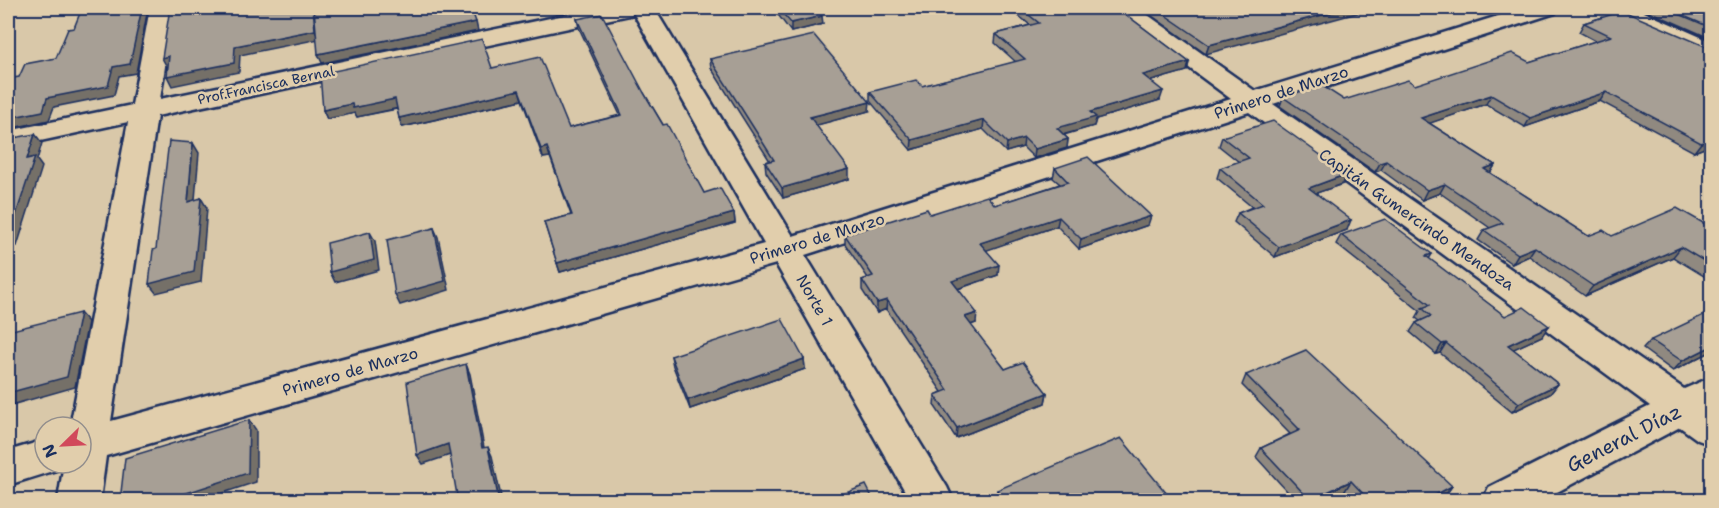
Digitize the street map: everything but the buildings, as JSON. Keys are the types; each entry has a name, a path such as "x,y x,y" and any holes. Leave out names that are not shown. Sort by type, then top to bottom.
{"street":[{"path":"90,415 162,8"},
{"name":"Prof.Francisca Bernal","path":"8,139 630,8"},
{"name":"Norte 1","path":"642,8 932,501"},
{"name":"Capitán Gumercindo Mendoza","path":"1124,8 1251,101 1702,410"},
{"name":"Primero de Marzo","path":"93,443 785,250 1547,8"},
{"path":"1617,8 1712,52"},
{"name":"General Díaz","path":"1504,501 1702,410"},
{"path":"8,468 33,461"},
{"path":"80,501 82,475"}]}
